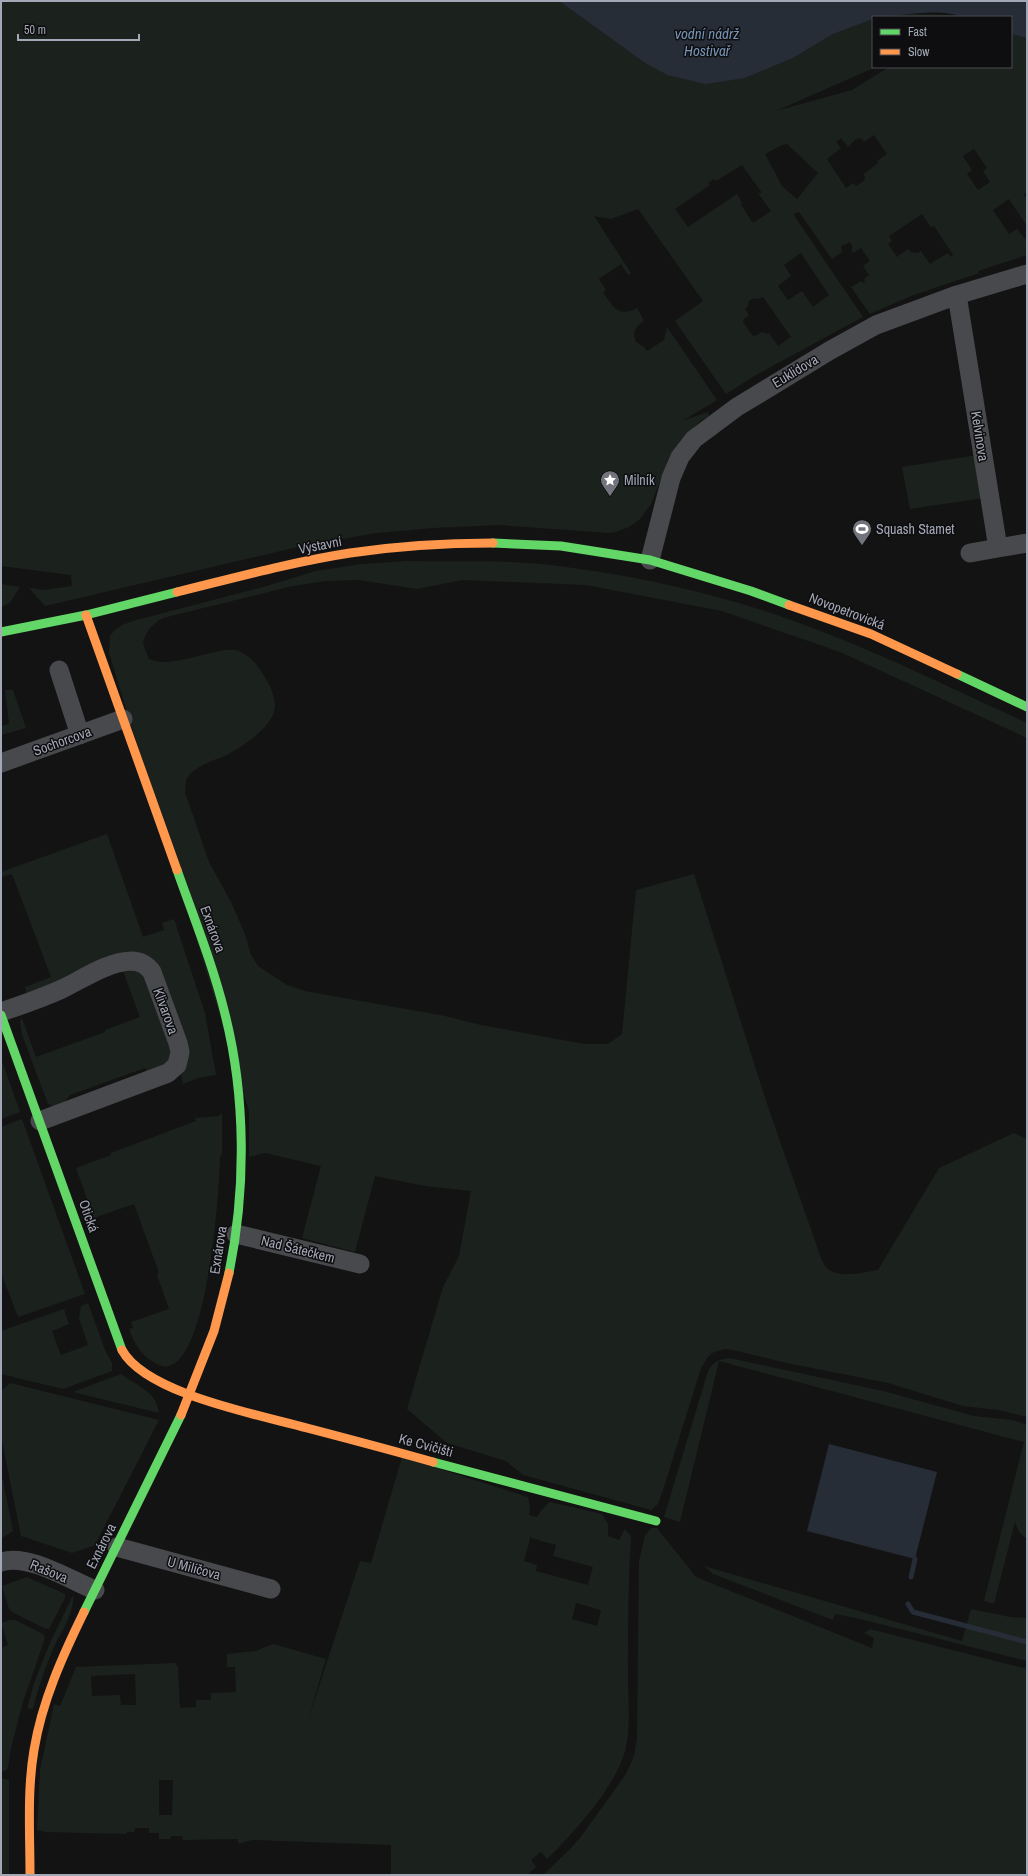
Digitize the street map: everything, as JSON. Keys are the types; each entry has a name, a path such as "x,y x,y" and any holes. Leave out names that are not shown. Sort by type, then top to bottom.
{"street":[{"name":"Euklidova","path":"650,560 671,478 680,457 694,439 737,407 829,351 876,325 957,295 1027,274"},
{"name":"Kelvinova","path":"957,295 998,548"},
{"name":"Výstavní","path":"1,632 86,615 271,569 374,549 454,543 508,543 561,546 650,560"},
{"path":"970,553 1027,543"},
{"name":"Novopetrovická","path":"650,560 751,590 826,617 897,646 1027,707"},
{"name":"Exnárova","path":"30,1875 30,1774 38,1732 60,1663 176,1428 190,1395 215,1329 223,1303 236,1234 239,1159 238,1112 236,1073 229,1029 210,962 86,615"},
{"path":"59,670 80,735"},
{"name":"Sochorcova","path":"1,763 123,719"},
{"name":"Klivarova","path":"1,1013 50,994 107,968 126,962 139,962 148,967 152,972 178,1043 179,1060 177,1065 168,1073 40,1121"},
{"name":"Otická","path":"1,1013 118,1342 127,1358 149,1374 190,1395"},
{"name":"Nad Šátečkem","path":"236,1234 360,1264"},
{"name":"Ke Cvičišti","path":"190,1395 231,1408 656,1521"},
{"name":"U Milíčova","path":"117,1547 271,1589"},
{"name":"Rašova","path":"1,1562 13,1559 30,1562 95,1590"}],"shaded area":[{"path":"1,1 559,1 645,63 667,75 745,78 793,58 833,34 872,19 872,68 874,68 776,111 852,90 887,68 1012,68 1012,34 1027,38 1027,192 1024,194 1027,201 1027,226 1009,199 993,210 1009,234 1017,229 1027,241 1027,255 978,271 979,273 911,296 870,314 851,287 861,281 863,283 865,281 864,279 869,275 863,266 870,261 861,248 853,253 851,249 853,248 850,242 841,246 842,252 832,259 799,212 793,214 863,317 756,375 726,394 675,321 703,301 638,209 611,219 594,216 631,273 628,275 621,264 599,279 606,290 603,292 613,306 625,312 637,308 644,321 638,325 635,330 634,335 636,342 647,351 664,340 667,327 717,400 682,421 708,412 709,416 699,422 687,434 670,456 651,504 640,519 629,527 616,532 608,533 499,525 433,528 376,533 298,547 45,606 29,588 45,590 72,586 71,575 1,566","holes":["874,135 887,154 877,161 878,163 864,174 865,180 856,186 853,183 846,188 827,159 841,148 836,142 841,138 848,147 856,139 861,138 864,142","787,144 818,173 797,199 782,186 765,154","974,149 987,168 983,171 990,182 978,190 967,174 972,170 963,156","742,165 762,193 758,193 771,211 753,223 741,205 742,203 737,194 688,227 675,209 710,185 708,183 714,179 716,181","922,214 931,227 934,226 953,255 951,257 948,253 930,264 921,251 918,253 911,252 908,249 897,257 888,244 892,241 889,236","801,253 829,295 813,307 802,291 788,300 778,286 791,276 784,265","763,297 791,337 778,346 769,333 767,334 762,332 755,336 752,335 743,322 749,315 745,309 748,306 749,301 754,298 759,299"]},
{"path":"901,14 958,16 890,16"},
{"path":"977,455 984,498 910,509 902,467"},
{"path":"407,561 511,562 552,565 656,582 711,595 765,611 851,643 1027,723 1027,738 840,652 722,611 586,585 462,580 417,589 359,580 325,581 288,587 163,618 155,623 150,629 143,643 149,659 160,662 172,662 223,651 233,650 241,652 248,656 257,665 270,687 275,707 269,721 256,735 241,747 227,755 204,764 193,771 186,780 185,792 209,862 231,902 245,934 251,955 258,966 287,985 305,991 445,1016 481,1025 584,1044 608,1044 622,1034 636,890 694,874 768,1107 821,1258 828,1269 839,1274 878,1270 939,1168 1014,1133 1027,1139 1027,1417 998,1410 963,1406 888,1383 725,1349 712,1353 701,1368 664,1487 658,1504 651,1510 523,1475 506,1461 447,1443 407,1409 443,1287 459,1256 471,1191 425,1186 375,1176 355,1252 302,1238 321,1166 265,1153 249,1157 249,1111 109,653 110,636 122,625 133,621 263,587 316,571 362,564"},
{"path":"1,584 20,587 10,603 1,607"},
{"path":"5,690 13,690 26,728 1,735 1,726 9,724"},
{"path":"107,834 143,937 164,930 162,923 174,919 205,1013 216,1075 198,1078 183,1084 152,961 55,982 27,994 25,987 51,977 12,874 1,877 1,872"},
{"path":"122,968 142,970 171,1045 173,1059 148,1074 145,1068 70,1095 61,1106 55,1107 48,1104 22,1035 20,1021 22,1018 36,1057 105,1032 105,1030 140,1017"},
{"path":"1,1058 20,1112 1,1119"},
{"path":"222,1114 222,1154 220,1157 217,1204 208,1279 199,1315 189,1345 175,1363 159,1365 144,1355 129,1329 133,1328 131,1322 169,1309 157,1275 159,1273 134,1204 94,1218 76,1168 111,1155 111,1153 196,1121 195,1118 219,1116"},
{"path":"22,1119 85,1294 18,1317 1,1273 1,1127"},
{"path":"88,1303 105,1350 112,1363 112,1371 63,1389 1,1374 1,1331 64,1309 69,1324 52,1331 61,1355 88,1345 79,1318 81,1306"},
{"path":"729,1358 883,1391 974,1416 1012,1420 1027,1425 1027,1539 1019,1532 1015,1522 994,1604 984,1601 1024,1442 719,1361 680,1522 664,1517 708,1371 712,1365 722,1359"},
{"path":"121,1374 150,1394 159,1413 73,1392"},
{"path":"10,1383 159,1420 95,1545 72,1553 21,1536 1,1436 1,1391"},
{"path":"402,1457 528,1497 530,1508 529,1515 537,1517 543,1508 550,1502 602,1514 608,1524 608,1536 619,1540 625,1529 631,1536 628,1606 629,1723 625,1751 613,1779 581,1823 547,1859 541,1852 531,1860 536,1867 527,1875 391,1875 391,1845 252,1840 239,1844 237,1839 183,1840 182,1836 171,1836 170,1839 159,1839 159,1833 149,1833 149,1828 135,1828 134,1832 127,1832 127,1834 46,1832 37,1830 40,1770 54,1704 60,1706 76,1667 175,1663 178,1667 180,1708 196,1707 196,1700 211,1700 211,1693 236,1692 235,1667 227,1667 227,1654 256,1651 273,1644 326,1659 307,1723 360,1561 371,1563","holes":["531,1535 531,1538 556,1545 553,1556 593,1567 588,1585 536,1571 537,1565 524,1561","576,1603 601,1610 597,1626 572,1619","135,1674 136,1705 121,1705 120,1695 92,1696 91,1676","159,1780 173,1780 172,1815 159,1815"]},
{"path":"1,1471 13,1531 1,1539"},
{"path":"651,1528 657,1528 696,1577 872,1648 874,1638 864,1633 870,1629 1027,1669 1027,1875 543,1875 580,1838 626,1774 634,1756 637,1738 639,1561 645,1536"},
{"path":"704,1566 962,1641 971,1609 1010,1617 1027,1618 1027,1661 856,1618 835,1614 833,1620 713,1574"},
{"path":"27,1577 65,1594 65,1598 49,1629 12,1612 9,1609 2,1586"},
{"path":"73,1595 70,1615 48,1662 39,1685 33,1709 27,1708 34,1683 50,1643"},
{"path":"15,1620 43,1634 45,1638 23,1702 11,1748 8,1768 5,1771 1,1771 1,1648 8,1645 1,1623"},
{"path":"1,1778 9,1780 9,1875 1,1875"}],"water":[{"name":"vodní nádrž Hostivař","path":"559,1 1027,1 1027,38 1012,34 1012,16 958,16 941,13 918,13 892,16 872,16 872,19 833,34 793,58 745,78 706,84 667,75 645,63"},
{"path":"829,1444 937,1472 915,1559 807,1531"}],"waterway":[{"path":"911,1577 915,1559"},
{"path":"908,1604 913,1612 1027,1642"}],"traffic: fast":[{"path":"493,543 561,546 650,560 751,591 789,605"},
{"path":"1,632 86,615 177,592"},
{"path":"957,674 1027,707"},
{"path":"177,870 215,978 225,1014 237,1078 240,1111 241,1176 235,1241 229,1273"},
{"path":"1,1015 122,1350"},
{"path":"84,1612 181,1415"},
{"path":"433,1462 656,1521"}],"traffic: slow":[{"path":"177,592 285,566 350,553 421,545 493,543"},
{"path":"789,605 871,634 957,674"},
{"path":"86,615 177,870"},
{"path":"181,1415 214,1331 229,1273"},
{"path":"122,1350 135,1365 154,1379 179,1391 206,1401 433,1462"},
{"path":"30,1875 29,1812 30,1781 34,1750 42,1714 54,1679 84,1612"}],"place":[{"name":"Milník","path":"610,497"},
{"name":"Squash Stamet","path":"862,546"}]}
